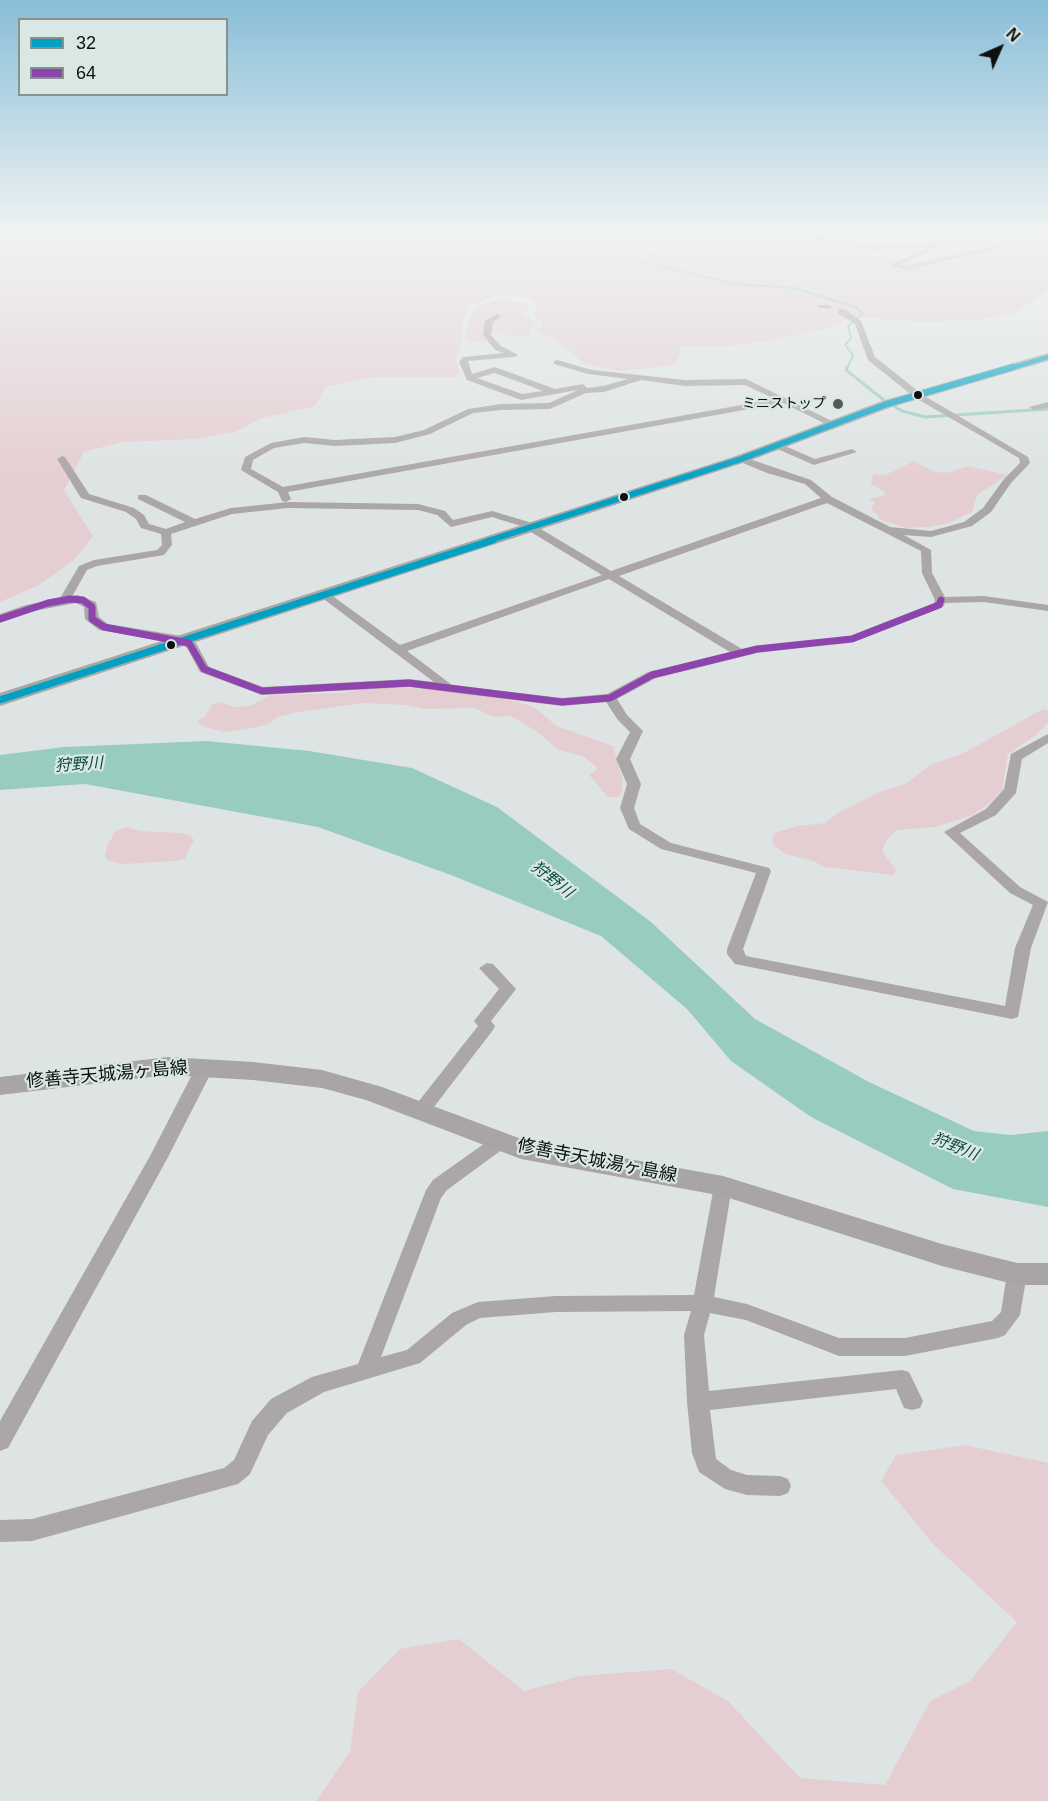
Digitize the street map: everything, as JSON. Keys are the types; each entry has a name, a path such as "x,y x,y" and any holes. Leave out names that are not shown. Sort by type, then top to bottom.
{"highway":[{"path":"0,700 741,459 918,395 1048,357"}],"main road":[{"name":"修善寺天城湯ヶ島線","path":"0,1086 168,1066 205,1067 322,1079 373,1093 501,1141 556,1156 723,1186 942,1256 1017,1275 1048,1274"}],"street":[{"path":"847,315 859,324 864,345 871,358 918,395 961,423 1023,458 1025,463 983,513 965,525 931,534 889,530"},
{"path":"497,316 489,321 487,335 498,348 514,356 464,360 470,376 518,397 601,386 637,377"},
{"path":"557,362 591,372 690,384 741,381 754,385 833,424"},
{"path":"470,376 495,370 552,391"},
{"path":"637,377 604,389 584,391 550,406 501,407 471,411 410,437 372,443 295,441 272,446 248,459 245,466 248,473 282,490 781,400"},
{"path":"1033,407 1048,405"},
{"path":"778,446 814,462 852,452"},
{"path":"62,459 85,496 128,510 140,517 146,526 166,532 240,509 288,505 418,507 441,513 451,524 491,513 528,527 740,653"},
{"path":"741,459 770,471 808,482 828,499 927,552 927,573 941,600"},
{"path":"282,490 288,505"},
{"path":"142,496 194,523"},
{"path":"400,649 828,499"},
{"path":"128,510 153,501"},
{"path":"64,600 83,568 94,563 160,552 167,545 166,532"},
{"path":"323,594 447,686"},
{"path":"0,619 64,600 77,599 92,607 92,619 104,627 182,640 192,646 204,669 262,691 345,688 381,683 447,686 541,701 610,698 652,675 740,653 852,639 939,605 941,600"},
{"path":"941,600 984,599 1046,606"},
{"path":"610,698 622,717 637,731 623,759 634,784 627,808 634,826 666,846 764,871 735,948 735,954 741,960 1012,1013 1023,948 1041,903 1015,890 951,832 991,812 1011,790 1016,756 1048,738"},
{"path":"421,1111 487,1026 482,1021 508,989 487,968"},
{"path":"0,1441 164,1150 205,1067"},
{"path":"366,1370 433,1194 440,1185 501,1141"},
{"path":"723,1186 704,1303 693,1335 698,1402 707,1465 725,1479 747,1485 780,1486"},
{"path":"0,1531 32,1530 231,1477 242,1467 260,1428 279,1406 319,1384 366,1370 391,1366 413,1358 459,1319 478,1310 556,1304 704,1303 747,1312 839,1347 905,1347 998,1329 1010,1315 1017,1275"},
{"path":"698,1402 902,1379 912,1401"}],"shaded area":[{"path":"0,315 466,315 462,326 461,349 455,357 460,373 455,377 375,377 326,386 315,406 262,418 235,432 198,439 122,442 84,452 64,490 93,536 74,560 39,585 0,602"},
{"path":"471,315 524,315 538,323 529,330 530,337 490,334 484,336 488,341 480,343 466,340"},
{"path":"534,315 1007,315 982,319 924,322 855,317 816,331 775,340 722,347 680,346 680,354 674,365 621,371 585,364 557,341 536,331 543,325"},
{"path":"914,461 933,471 945,473 969,466 1007,475 977,495 972,512 949,523 905,528 879,519 871,508 875,503 869,499 884,496 885,492 871,484 873,474 885,475"},
{"path":"379,686 484,693 532,706 557,726 613,746 623,782 622,791 619,797 608,797 589,775 598,769 583,756 558,750 539,733 511,716 493,717 475,708 424,709 406,705 363,703 280,716 268,724 224,732 204,727 197,721 205,717 212,704 219,702 235,707 250,706 271,695 342,693"},
{"path":"1043,709 1048,711 1048,723 1036,735 1008,754 1002,790 993,800 973,815 935,827 897,830 887,839 882,851 896,870 893,875 825,867 811,860 785,854 774,845 772,838 775,833 797,826 825,823 838,813 882,791 905,784 932,764 962,754"},
{"path":"125,827 140,831 181,833 190,835 194,840 185,859 125,864 109,861 105,856 107,846 115,832"},
{"path":"965,1445 1048,1463 1048,1801 316,1801 350,1752 358,1692 400,1649 459,1639 524,1691 580,1676 671,1669 728,1701 800,1778 885,1785 930,1701 970,1681 1017,1622 935,1546 881,1481 896,1455"}],"water":[{"name":"狩野川","path":"207,741 309,751 412,768 497,807 651,922 755,1019 869,1082 974,1131 1011,1135 1048,1131 1048,1207 953,1189 811,1117 731,1061 687,1009 601,936 451,875 318,827 85,784 0,790 0,755 64,747"}],"waterway":[{"path":"847,369 853,355 845,345 851,338 848,326 862,315"},
{"path":"847,367 846,370 885,401 902,411 925,417 1048,409"}],"transit line":[{"name":"32","path":"0,700 741,459 887,404 1048,357"},
{"name":"64","path":"0,619 48,603 70,599 83,600 92,607 92,619 104,627 189,643 204,669 262,691 409,683 562,702 610,698 652,675 757,649 852,639 939,605 941,600"}],"place":[{"name":"ミニストップ","path":"838,404"}]}
